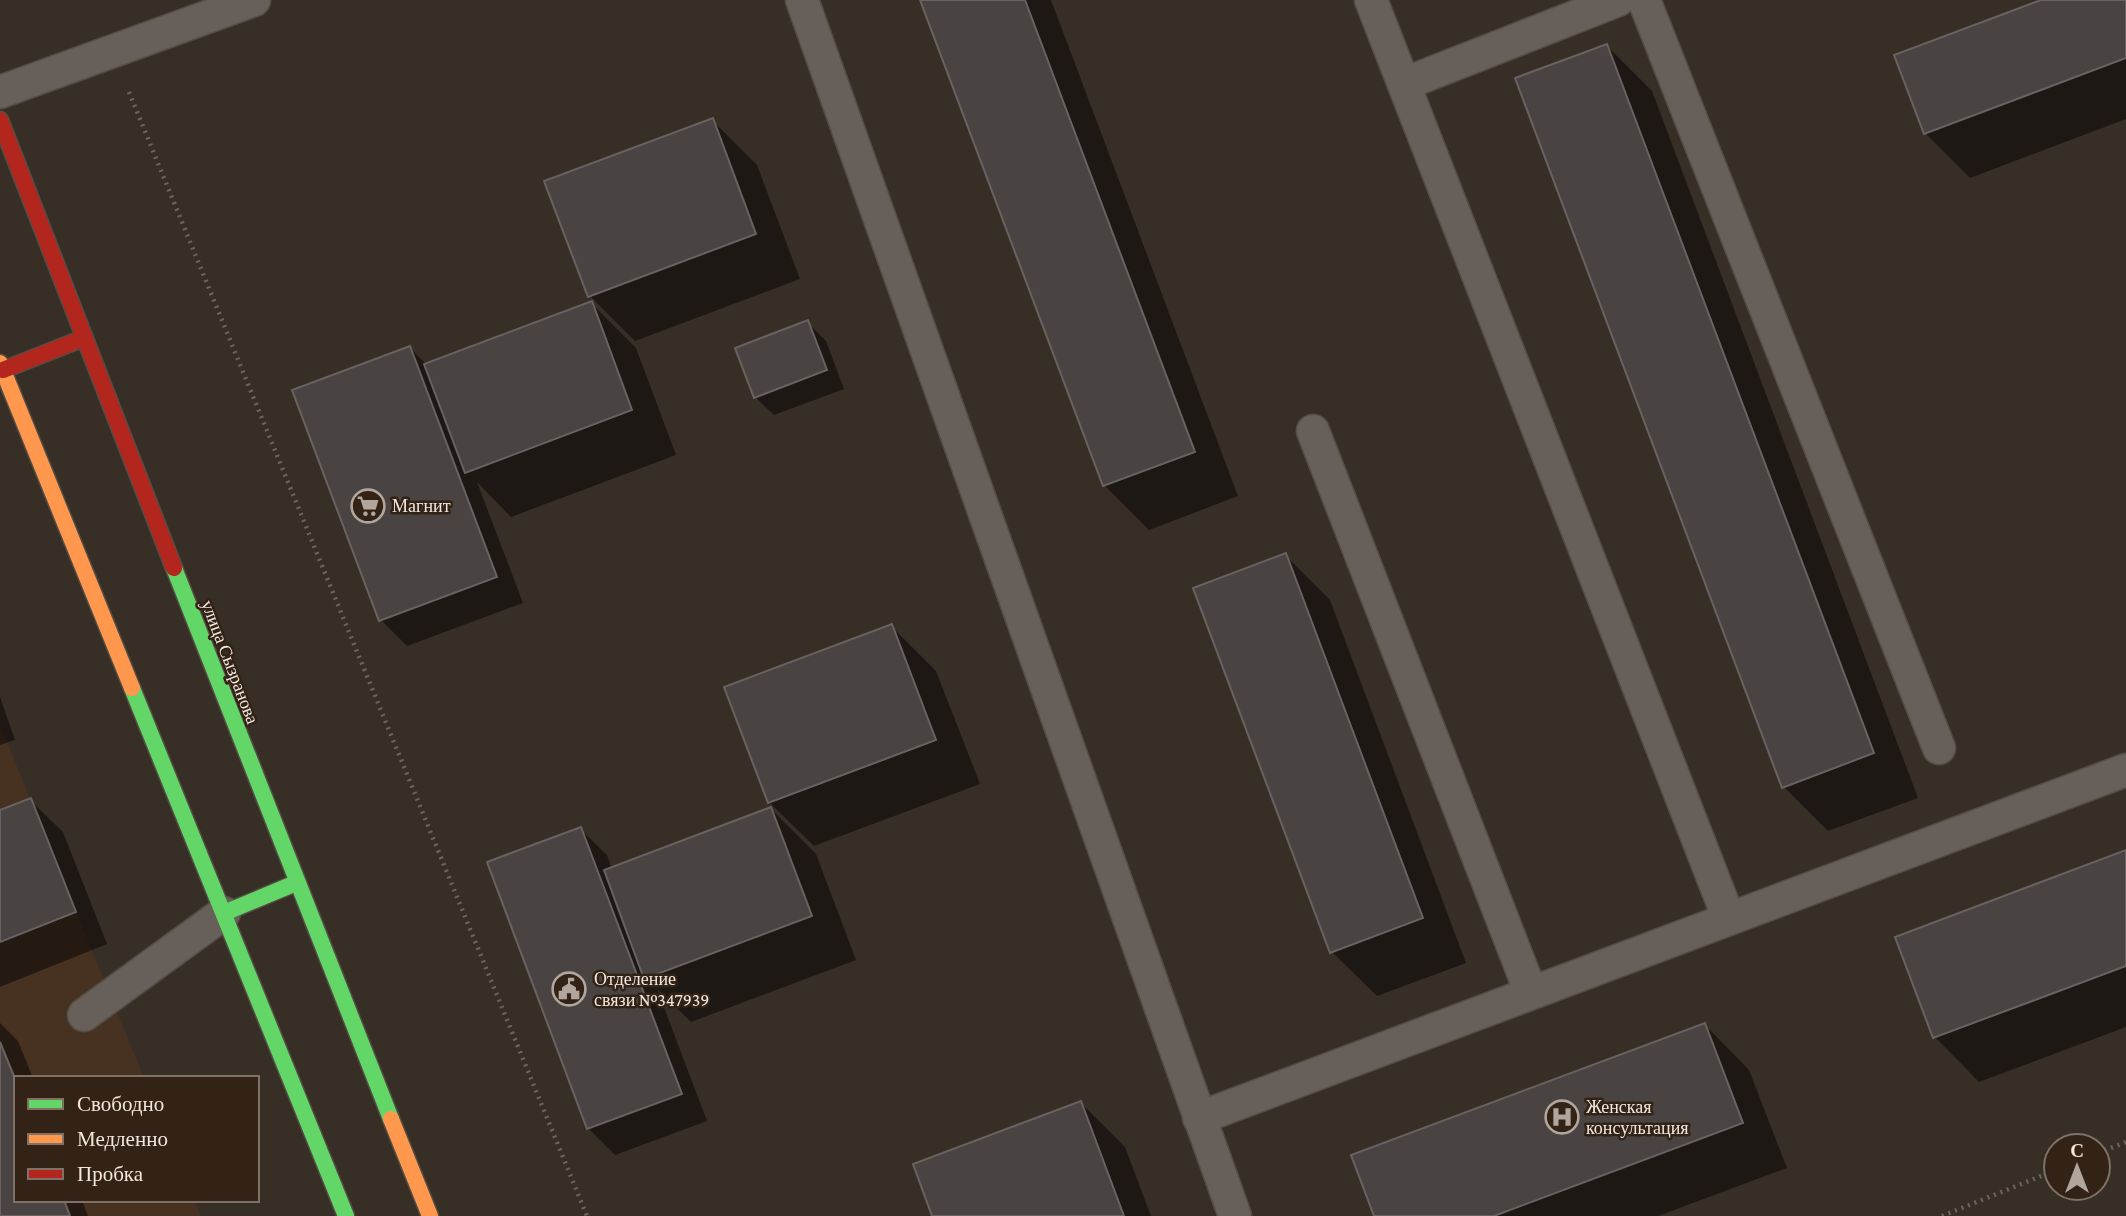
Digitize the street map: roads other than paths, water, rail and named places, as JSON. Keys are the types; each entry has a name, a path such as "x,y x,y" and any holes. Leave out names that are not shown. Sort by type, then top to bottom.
{"main road":[{"name":"улица Сызранова","path":"0,120 296,883 430,1216"},
{"path":"84,338 1,368 346,1216"},
{"path":"224,913 296,883"}],"lane":[{"path":"0,92 254,0"},
{"path":"802,0 1235,1216"},
{"path":"1371,0 1729,919"},
{"path":"1404,84 1618,0"},
{"path":"1644,0 1939,748"},
{"path":"1313,431 1531,993"},
{"path":"1199,1118 2126,770"},
{"path":"84,1015 224,913"}],"place":[{"name":"Магнит","path":"368,506"},
{"name":"Отделение связи №347939","path":"569,989"},
{"name":"Женская консультация","path":"1562,1117"}]}
